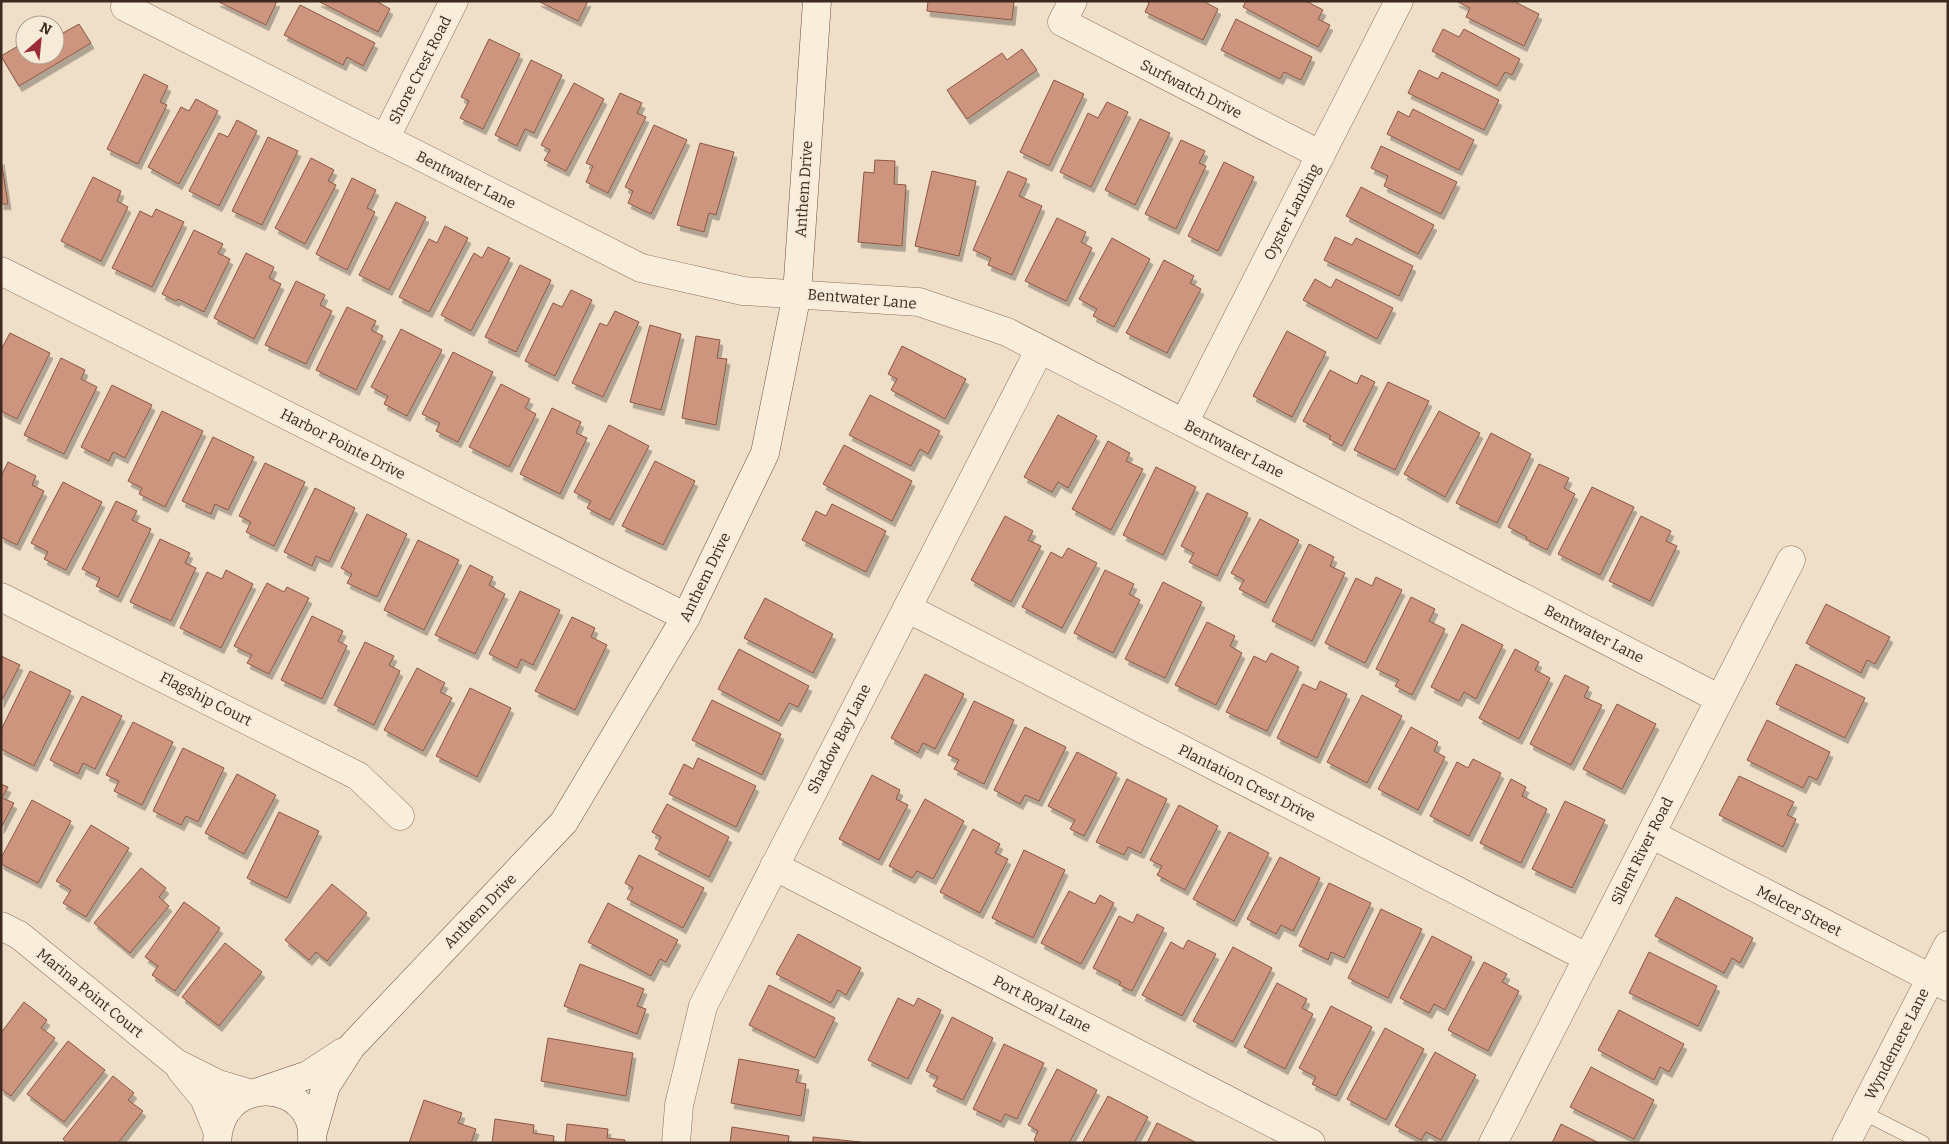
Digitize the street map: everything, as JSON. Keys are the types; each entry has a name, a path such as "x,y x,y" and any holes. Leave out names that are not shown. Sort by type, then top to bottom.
{"street":[{"name":"Shore Crest Road","path":"385,139 454,1"},
{"name":"Anthem Drive","path":"312,1139 326,1086 351,1047 564,822 686,617 765,453 797,294 817,1"},
{"name":"Oyster Landing","path":"1184,423 1399,1"},
{"name":"Bentwater Lane","path":"127,4 385,139 641,268 743,291 919,302 1007,332 1720,699"},
{"name":"Surfwatch Drive","path":"1067,12 1321,155"},
{"name":"Harbor Pointe Drive","path":"1,271 686,617"},
{"name":"Shadow Bay Lane","path":"676,1143 679,1105 703,1006 1040,349"},
{"name":"Silent River Road","path":"1493,1143 1791,560"},
{"name":"Flagship Court","path":"1,597 358,776 400,816"},
{"name":"Plantation Crest Drive","path":"907,608 1588,958"},
{"name":"Melcer Street","path":"1651,834 1939,983"},
{"name":"Port Royal Lane","path":"774,866 1311,1143"},
{"name":"Marina Point Court","path":"1,926 19,935 176,1063 204,1098 217,1136"},
{"name":"Wyndemere Lane","path":"1846,1143 1862,1112 1939,983 1948,945"},
{"name":"Anthem Drive","path":"217,1136 228,1108 255,1092 308,1075 351,1047"},
{"name":"Marina Point Court","path":"176,1063 218,1084 255,1092 285,1095 296,1102 304,1112 312,1139"}],"lane":[{"path":"1862,1112 1923,1143"}],"building":[{"path":"217,1 277,1 266,25"},
{"path":"318,1 376,1 390,9 378,32"},
{"path":"538,1 588,1 578,21"},
{"path":"928,1 1014,1 1012,20 927,11"},
{"path":"1146,1 1203,1 1218,9 1203,40 1145,12 1149,3"},
{"path":"1246,1 1306,1 1323,10 1318,19 1330,25 1318,47 1243,7"},
{"path":"1456,1 1513,1 1539,14 1524,46 1466,17 1470,8"},
{"path":"300,5 375,43 363,66 347,57 343,65 284,35"},
{"path":"1236,19 1312,57 1301,80 1284,72 1280,79 1221,50"},
{"path":"79,24 91,43 65,59 65,32"},
{"path":"1443,29 1459,37 1464,29 1520,59 1512,75 1505,72 1497,86 1432,51"},
{"path":"489,39 520,54 483,129 460,118 469,101 461,97"},
{"path":"15,48 15,65 54,65 19,86 1,56"},
{"path":"1022,49 1037,70 967,119 947,90 1002,53 1007,60"},
{"path":"531,60 562,75 534,133 525,129 517,146 495,135"},
{"path":"1419,70 1438,79 1442,72 1499,100 1484,130 1408,93"},
{"path":"144,74 168,86 160,102 167,105 138,164 107,149"},
{"path":"1054,80 1084,94 1049,166 1020,152"},
{"path":"574,83 604,99 566,171 544,160 550,150 541,145"},
{"path":"620,93 642,103 637,113 646,117 608,193 586,182 593,166 586,163"},
{"path":"196,99 218,111 179,184 148,167 181,107 189,111"},
{"path":"1107,102 1128,112 1091,187 1060,172 1088,113 1098,118"},
{"path":"1413,109 1474,140 1459,170 1387,134 1398,111 1409,117"},
{"path":"1140,119 1170,133 1135,205 1105,190"},
{"path":"237,120 257,131 219,206 189,191 219,133 228,137"},
{"path":"654,125 687,140 651,214 628,203 633,191 625,187"},
{"path":"268,137 298,151 262,225 232,211"},
{"path":"1181,140 1205,151 1199,163 1206,166 1176,229 1145,214"},
{"path":"700,143 734,152 716,215 709,213 704,232 677,225"},
{"path":"1381,146 1457,182 1441,214 1384,186 1388,176 1371,168"},
{"path":"311,158 334,170 328,181 336,185 305,244 275,228"},
{"path":"1,159 8,204 1,204"},
{"path":"875,160 895,161 894,184 906,185 902,246 858,242 864,172 874,173"},
{"path":"1224,162 1254,177 1218,251 1188,236"},
{"path":"932,171 976,181 959,256 915,246"},
{"path":"1008,171 1027,179 1019,196 1042,206 1012,275 988,265 991,258 973,250"},
{"path":"93,177 121,191 117,201 128,207 101,261 61,241"},
{"path":"352,178 376,190 367,208 375,212 347,270 316,254"},
{"path":"1361,187 1434,225 1418,254 1346,216"},
{"path":"396,202 426,217 389,290 359,275"},
{"path":"156,209 184,222 152,287 112,268 140,211 152,217"},
{"path":"1057,218 1086,232 1081,242 1092,248 1066,301 1025,281"},
{"path":"445,226 468,238 429,312 399,297 429,239 437,243"},
{"path":"194,230 223,244 218,253 230,259 204,312 178,299 176,301 162,294"},
{"path":"1335,237 1352,245 1356,238 1413,266 1399,296 1324,260"},
{"path":"1112,238 1150,259 1114,327 1093,316 1097,309 1079,299"},
{"path":"488,247 510,258 471,331 441,315 474,253 482,258"},
{"path":"246,253 274,267 269,278 281,284 254,339 214,318"},
{"path":"1164,260 1194,276 1190,283 1201,289 1167,353 1126,333"},
{"path":"520,265 551,280 516,352 485,337"},
{"path":"1315,279 1331,288 1336,279 1393,308 1377,339 1303,300"},
{"path":"296,281 325,295 320,305 332,311 306,364 265,345"},
{"path":"571,290 592,300 555,376 525,361 553,303 562,307"},
{"path":"347,307 376,321 371,330 383,336 356,390 316,370"},
{"path":"615,311 639,322 603,397 572,383 600,323 607,326"},
{"path":"650,325 681,334 661,410 630,402"},
{"path":"401,329 442,350 407,416 384,404 388,396 371,387"},
{"path":"1287,331 1326,352 1292,417 1253,396"},
{"path":"10,333 50,353 17,419 1,411 1,350"},
{"path":"696,336 720,340 717,358 727,359 716,425 682,418"},
{"path":"902,346 966,379 945,419 891,390 897,379 888,374"},
{"path":"453,352 493,372 458,442 436,431 440,423 422,414"},
{"path":"61,358 85,370 81,379 97,387 64,454 24,435"},
{"path":"1330,370 1357,384 1361,375 1375,382 1342,446 1329,439 1331,436 1303,421"},
{"path":"1388,382 1429,401 1395,470 1354,450"},
{"path":"501,384 530,399 525,408 536,414 509,467 469,447"},
{"path":"112,385 152,405 125,458 113,452 109,461 81,447"},
{"path":"870,395 940,431 928,454 920,449 911,466 849,435"},
{"path":"552,408 581,422 576,433 587,438 560,494 520,474"},
{"path":"162,411 203,431 165,507 139,494 142,488 128,481"},
{"path":"1439,411 1480,433 1445,497 1404,474"},
{"path":"1058,415 1097,436 1068,488 1058,482 1052,492 1024,477"},
{"path":"609,425 649,446 610,520 587,508 591,501 574,492"},
{"path":"1491,433 1531,454 1497,523 1456,503"},
{"path":"213,437 254,457 228,510 215,504 211,514 182,501"},
{"path":"1108,441 1130,453 1126,461 1143,469 1111,530 1072,509"},
{"path":"844,445 912,481 892,521 823,484"},
{"path":"655,461 695,481 663,545 622,526"},
{"path":"8,462 36,476 32,485 44,491 17,545 1,537 1,476"},
{"path":"265,463 305,482 274,546 246,532 251,522 239,516"},
{"path":"1539,464 1569,478 1564,488 1575,494 1547,550 1508,527"},
{"path":"1156,467 1196,487 1163,555 1123,535"},
{"path":"63,482 102,502 66,570 44,559 48,552 31,543"},
{"path":"1592,487 1634,507 1600,575 1558,554"},
{"path":"315,488 355,508 329,562 316,556 312,566 284,552"},
{"path":"1207,493 1248,513 1217,576 1189,562 1194,553 1181,546"},
{"path":"116,501 137,511 132,520 151,529 118,597 96,586 100,578 82,569"},
{"path":"832,504 886,531 866,572 802,540 816,511 826,516"},
{"path":"367,514 407,534 377,597 347,583 352,574 341,568"},
{"path":"1005,516 1033,531 1028,540 1041,546 1011,602 971,580"},
{"path":"1641,516 1671,531 1666,541 1677,546 1650,601 1609,581"},
{"path":"1260,519 1299,540 1265,603 1239,589 1244,580 1231,573"},
{"path":"160,539 190,553 185,563 196,568 171,621 130,602"},
{"path":"418,540 459,560 424,630 384,610"},
{"path":"1309,544 1334,557 1330,566 1345,573 1312,641 1272,621"},
{"path":"1068,548 1097,563 1062,628 1022,607 1051,552 1062,558"},
{"path":"470,565 493,577 489,585 505,594 475,654 435,635"},
{"path":"226,570 253,584 221,648 180,628 207,572 222,579"},
{"path":"1105,570 1134,584 1129,594 1140,600 1113,653 1074,633"},
{"path":"1376,577 1402,590 1365,663 1325,643 1356,578 1372,586"},
{"path":"1163,582 1202,602 1165,678 1125,659"},
{"path":"267,583 284,592 287,587 309,598 269,674 247,663 252,655 234,646"},
{"path":"520,591 560,610 533,665 521,659 517,668 489,654"},
{"path":"1411,597 1435,609 1429,621 1445,629 1412,695 1395,686 1399,680 1376,669"},
{"path":"765,598 833,634 813,673 744,638"},
{"path":"1826,604 1890,637 1875,664 1867,660 1861,673 1806,643"},
{"path":"312,616 343,631 338,641 347,646 322,699 281,680"},
{"path":"572,617 595,628 591,637 607,645 575,710 535,691"},
{"path":"1207,622 1235,636 1230,646 1242,653 1216,705 1175,685"},
{"path":"1462,624 1503,645 1476,699 1464,692 1459,701 1431,687"},
{"path":"365,642 394,656 389,665 400,671 374,725 334,705"},
{"path":"739,649 809,686 798,707 789,703 779,721 718,689"},
{"path":"1515,649 1539,662 1535,670 1550,678 1519,739 1479,718"},
{"path":"1271,653 1299,667 1267,731 1226,712 1254,656 1266,662"},
{"path":"1,656 20,665 1,702"},
{"path":"1796,664 1865,698 1845,738 1776,704"},
{"path":"417,668 445,683 440,692 452,698 423,751 384,730"},
{"path":"30,671 71,691 34,766 1,749 1,730"},
{"path":"925,674 964,694 935,749 923,743 918,753 891,738"},
{"path":"1565,675 1589,687 1584,697 1602,705 1571,765 1530,744"},
{"path":"1320,681 1347,694 1317,758 1277,738 1303,684 1316,690"},
{"path":"470,688 511,708 477,777 436,756"},
{"path":"1362,695 1402,716 1367,783 1327,762"},
{"path":"82,696 122,716 95,769 83,763 78,774 50,760"},
{"path":"712,700 781,734 762,775 692,740"},
{"path":"974,701 1014,720 984,784 954,769 959,760 948,755"},
{"path":"1617,704 1656,724 1622,789 1583,769"},
{"path":"1767,720 1830,752 1817,780 1809,776 1803,788 1747,760"},
{"path":"133,722 173,742 142,805 114,791 119,781 106,775"},
{"path":"1025,727 1066,747 1039,801 1025,795 1020,804 994,790"},
{"path":"1411,727 1438,742 1434,751 1445,757 1418,810 1378,789"},
{"path":"183,748 224,768 198,822 186,816 181,825 153,811"},
{"path":"1077,752 1117,773 1084,836 1070,829 1075,820 1048,806"},
{"path":"698,758 756,786 736,827 669,794 684,764 693,769"},
{"path":"1473,759 1501,773 1469,836 1430,816 1457,762 1468,768"},
{"path":"237,774 276,795 244,854 205,833"},
{"path":"872,775 900,790 896,799 908,805 879,860 839,839"},
{"path":"1739,776 1794,802 1787,815 1796,819 1783,847 1719,815"},
{"path":"1127,779 1167,799 1141,853 1128,847 1124,855 1096,842"},
{"path":"1511,779 1526,787 1522,796 1547,809 1521,863 1480,843"},
{"path":"1,784 8,787 2,798 14,803 1,828"},
{"path":"925,799 964,821 933,879 917,871 912,878 889,866"},
{"path":"32,800 71,821 38,883 1,864 1,858"},
{"path":"1565,801 1605,820 1572,888 1532,869"},
{"path":"667,804 729,837 709,877 655,849 661,837 652,832"},
{"path":"1179,805 1218,826 1185,890 1157,875 1162,866 1150,860"},
{"path":"279,812 319,831 287,898 247,878"},
{"path":"91,825 129,848 86,917 63,903 71,890 56,881"},
{"path":"973,829 1000,844 995,853 1008,859 980,913 940,892"},
{"path":"1229,832 1269,853 1234,921 1193,899"},
{"path":"1024,850 1065,870 1033,938 992,918"},
{"path":"639,855 704,888 683,928 627,899 633,888 625,883"},
{"path":"1280,857 1320,878 1293,931 1281,925 1276,934 1247,919"},
{"path":"141,868 166,888 159,897 169,906 130,953 94,923"},
{"path":"1329,883 1371,903 1344,958 1331,952 1328,960 1299,946"},
{"path":"332,884 367,913 327,961 316,952 309,960 285,940"},
{"path":"1069,891 1095,904 1100,895 1114,903 1081,964 1041,943"},
{"path":"1676,897 1753,938 1740,963 1732,958 1724,973 1655,936"},
{"path":"184,902 220,928 175,991 152,975 158,966 145,957"},
{"path":"608,903 678,940 666,962 660,959 651,976 588,942"},
{"path":"1381,909 1422,929 1388,998 1348,978"},
{"path":"1137,914 1164,928 1132,991 1119,985 1121,982 1093,968 1119,916 1133,923"},
{"path":"798,934 861,968 846,995 838,990 831,1003 776,974"},
{"path":"1432,936 1472,957 1445,1010 1434,1004 1429,1013 1400,998"},
{"path":"1188,940 1216,954 1182,1016 1142,995 1171,942 1183,949"},
{"path":"225,943 262,972 219,1026 182,997"},
{"path":"1233,947 1272,968 1233,1042 1193,1021"},
{"path":"1649,952 1717,986 1698,1026 1629,993"},
{"path":"1484,962 1507,974 1502,982 1519,991 1488,1051 1448,1030"},
{"path":"580,964 644,989 637,1006 646,1009 637,1034 564,1006"},
{"path":"1277,983 1307,999 1302,1008 1313,1014 1285,1069 1244,1047"},
{"path":"769,985 835,1018 815,1058 749,1025"},
{"path":"898,998 914,1006 918,998 941,1010 908,1079 868,1060"},
{"path":"24,1002 47,1020 41,1028 55,1038 11,1096 1,1089 1,1033"},
{"path":"1331,1006 1372,1027 1336,1096 1312,1084 1316,1077 1299,1068"},
{"path":"1619,1010 1684,1044 1669,1072 1660,1067 1654,1080 1598,1050"},
{"path":"952,1017 993,1038 963,1100 933,1086 938,1077 926,1071"},
{"path":"1385,1028 1424,1049 1386,1120 1347,1099"},
{"path":"548,1038 633,1053 626,1096 541,1081"},
{"path":"68,1041 105,1070 64,1122 27,1094"},
{"path":"1004,1044 1044,1063 1017,1119 1005,1114 1001,1122 973,1109"},
{"path":"1435,1052 1476,1075 1441,1140 1426,1132 1421,1140 1395,1126"},
{"path":"739,1059 799,1070 796,1082 806,1084 801,1116 731,1103"},
{"path":"1591,1067 1654,1100 1634,1139 1570,1107"},
{"path":"1057,1069 1097,1090 1069,1143 1039,1143 1034,1140 1038,1131 1028,1125"},
{"path":"113,1076 134,1093 128,1100 143,1111 118,1143 67,1143 63,1139"},
{"path":"1108,1096 1148,1117 1134,1143 1082,1143"},
{"path":"424,1100 462,1113 458,1123 476,1129 471,1143 409,1143"},
{"path":"495,1119 534,1125 533,1133 554,1136 553,1143 492,1143"},
{"path":"1157,1123 1197,1143 1147,1143"},
{"path":"567,1124 608,1129 607,1138 625,1140 625,1143 565,1143"},
{"path":"1561,1124 1599,1143 1552,1143"},
{"path":"732,1127 789,1136 788,1143 730,1143"},
{"path":"813,1137 860,1142 860,1143 813,1143"}]}
